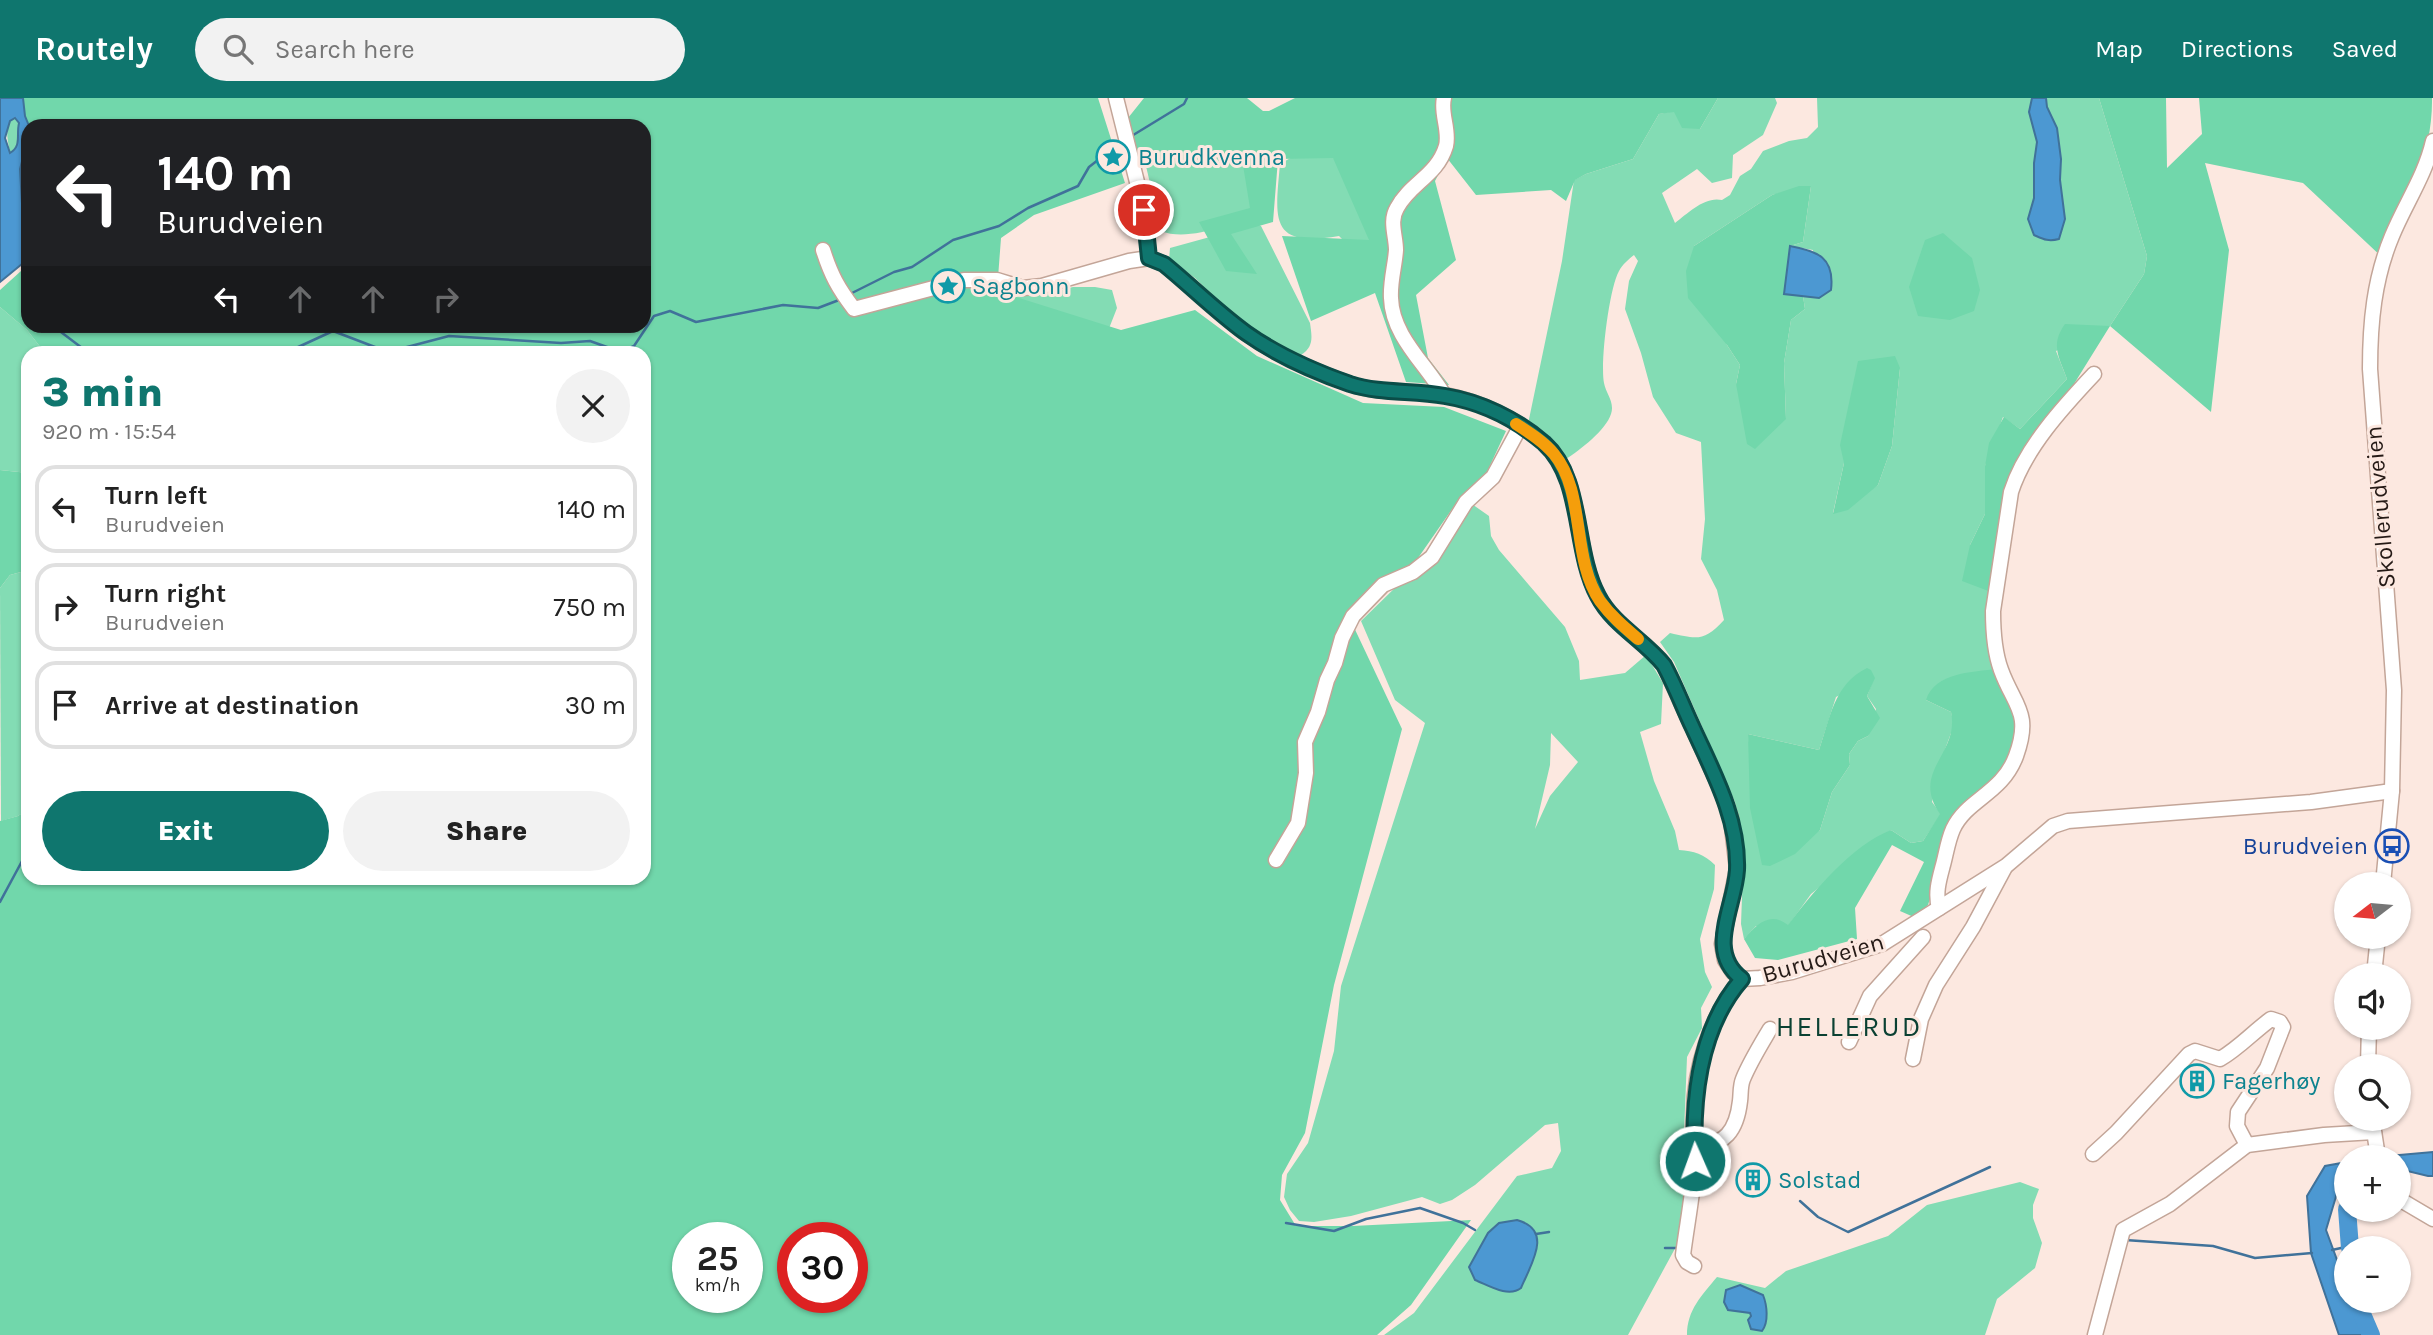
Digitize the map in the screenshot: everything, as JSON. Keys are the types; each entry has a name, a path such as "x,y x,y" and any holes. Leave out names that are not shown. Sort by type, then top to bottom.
{"street":[{"path":"823,250 830,272 848,302 964,280 997,280 1023,288 1042,286 1129,261 1149,258 1144,210 1116,98"},
{"path":"1444,98 1447,143 1440,160 1424,180 1404,198 1394,215 1396,247 1391,301 1405,339 1444,395"},
{"name":"Skollerudveien","path":"2384,872 2392,791 2394,690 2370,381 2371,323 2384,259 2400,218 2429,159 2433,141"},
{"name":"Burudveien","path":"1149,258 1164,264 1245,332 1278,354 1325,375 1381,392 1444,395 1487,407 1544,444 1563,467 1591,582 1600,600 1614,617 1653,651 1664,665 1731,818 1737,869 1722,944 1725,960 1742,979 1792,972 1882,944 2006,866 2047,831 2068,821 2311,802 2392,791"},
{"path":"1939,908 1936,899 1938,886 1953,828 1971,807 2003,780 2016,755 2022,734 2021,710 2001,670 1993,628 1993,611 2015,477 2054,419 2094,374"},
{"path":"1276,860 1298,823 1306,774 1305,742 1318,712 1326,680 1335,663 1342,638 1353,616 1383,585 1413,572 1433,557 1466,502 1493,477 1520,427"},
{"name":"Burudveien","path":"1913,1059 1921,1019 1937,985 2006,866"},
{"path":"1849,1042 1870,996 1923,937"},
{"path":"1693,1266 1683,1255 1694,1172 1694,1113 1700,1067 1720,1013 1732,990 1742,979"},
{"path":"2093,1154 2189,1054 2195,1051 2220,1059 2271,1019 2276,1020 2283,1027 2277,1048 2238,1112 2237,1126 2248,1145"},
{"path":"1694,1142 1712,1144 1727,1136 1738,1113 1742,1082 1770,1029"},
{"path":"2095,1335 2116,1248 2123,1230 2170,1204 2248,1145 2344,1131"},
{"path":"2411,1207 2428,1217"}],"green space":[{"path":"23,98 1098,98 1125,183 1034,215 1001,238 997,291 1121,330 1195,310 1257,356 1363,403 1444,407 1506,431 1487,472 1457,502 1418,558 1350,619 1402,729 1334,985 1305,1133 1282,1175 1280,1200 1296,1226 1471,1220 1411,1305 1377,1335 0,1335 0,821 21,814 21,885 651,885 651,346 40,346 29,333 651,333 651,119 26,119"},
{"path":"1144,98 1247,98 1263,111 1269,111 1295,98 1718,98 1700,129 1682,128 1674,112 1659,114 1633,159 1575,180 1566,201 1551,190 1476,195 1447,158 1435,181 1456,260 1416,295 1428,358 1449,385 1406,382 1375,293 1311,321 1282,236 1369,240 1333,158 1278,159 1273,222 1231,234 1257,274 1226,271 1199,222 1250,208 1241,153 1139,165 1128,118"},
{"path":"1718,98 1775,98 1777,103 1763,135 1733,155 1732,178 1712,183 1697,169 1662,193 1675,223 1703,203 1722,200 1730,195 1740,176 1751,169 1763,151 1789,141 1807,138 1818,127 1817,98 2032,98 2029,112 2037,142 2034,198 2028,219 2060,180 2057,128 2047,107 2046,98 2099,98 2147,256 2144,274 2110,326 2056,351 2067,379 2020,429 2003,417 1985,466 1985,514 1970,545 1991,592 1997,669 1926,700 1951,712 1954,725 1944,752 1932,802 1941,814 1923,841 1911,843 1891,830 1811,894 1788,926 1756,926 1744,939 1741,924 1744,843 1735,802 1674,662 1660,642 1670,633 1700,637 1711,632 1724,620 1717,590 1701,559 1705,519 1701,442 1676,433 1653,397 1625,309 1629,281 1638,261 1634,255 1619,271 1609,309 1603,373 1612,406 1604,427 1566,459 1528,424 1562,261 1574,180 1633,159 1659,114 1674,111 1700,129","holes":["1811,186 1803,242 1790,246 1813,250 1819,298 1803,296 1805,309 1791,320 1784,363 1786,419 1736,384 1740,365 1727,345 1694,246 1772,195","1900,368 1892,446 1878,485 1833,513 1844,463","1874,678 1867,696 1876,709 1868,736 1858,741 1849,754 1850,765 1832,792 1820,830 1763,865 1748,734 1819,750 1836,697"]},
{"path":"2099,98 2166,98 2167,168 2202,134 2199,98 2432,98 2423,161 2384,259 2303,183 2205,163 2229,250 2211,412 2110,326 2144,274 2147,256"},
{"path":"15,118 19,123 18,140 10,153 8,129 10,120"},
{"path":"1247,148 1256,207 1236,220 1210,230 1184,234 1161,231 1146,166 1160,161"},
{"path":"1328,148 1381,242 1351,248 1339,236 1300,238 1288,233 1281,225 1277,201 1280,164 1294,156"},
{"path":"1799,186 1811,186 1803,242 1790,246 1784,293 1803,296 1805,309 1791,320 1784,363 1786,419 1755,449 1747,444 1736,384 1740,365 1688,298 1686,271 1694,246 1772,195"},
{"path":"1257,224 1261,226 1310,323 1310,345 1301,355 1292,353 1251,329 1232,315 1195,278 1169,260 1170,248"},
{"path":"1943,233 1972,258 1980,290 1974,311 1950,320 1918,316 1909,287 1925,240"},
{"path":"21,271 21,325 0,307 0,290"},
{"path":"1073,287 1112,290 1117,308 1108,331 958,326 997,289 1035,294"},
{"path":"0,307 21,325 21,333 29,333 40,346 21,346 21,472 0,470"},
{"path":"2065,324 2110,326 2008,490 1991,592 1962,581 1970,545 1985,514 1985,466 1989,443 2004,417 2020,429 2067,379 2057,351 2060,331"},
{"path":"1895,356 1900,368 1892,446 1878,485 1848,510 1833,514 1844,463 1840,445 1858,361"},
{"path":"0,470 21,472 21,572 10,575 0,588"},
{"path":"1469,502 1489,516 1491,536 1499,550 1565,627 1579,661 1580,680 1625,673 1646,655 1663,683 1661,724 1640,732 1654,781 1675,831 1679,850 1698,854 1715,865 1714,889 1700,939 1705,972 1712,987 1701,1008 1702,1028 1687,1057 1684,1133 1690,1163 1678,1243 1628,1335 1384,1335 1414,1313 1517,1176 1552,1168 1561,1151 1558,1123 1545,1125 1475,1185 1452,1200 1440,1204 1422,1197 1351,1216 1314,1222 1299,1221 1284,1197 1287,1174 1308,1143 1334,1051 1341,986 1425,723 1395,700 1361,621 1401,582 1428,569 1454,533","holes":["1551,733 1578,762 1550,796 1535,829 1550,765"]},
{"path":"21,572 21,814 1,821 0,588 10,575"},
{"path":"1867,668 1875,678 1867,696 1880,718 1868,736 1858,741 1849,754 1850,765 1832,792 1820,830 1795,854 1770,866 1762,865 1750,808 1748,734 1819,750 1830,714 1840,693 1847,683"},
{"path":"1997,669 2018,714 2009,770 1955,818 1928,905 1916,918 1900,911 1924,862 1892,845 1855,908 1857,939 1778,960 1755,958 1744,939 1759,924 1775,919 1788,925 1834,871 1876,837 1891,830 1911,843 1923,841 1940,814 1932,799 1930,786 1952,727 1951,712 1926,700 1931,691 1946,679"},
{"path":"2020,1182 2039,1189 2033,1205 2033,1218 2042,1243 2035,1268 1997,1299 1985,1335 1687,1335 1693,1310 1717,1277 1765,1288 1786,1271 1888,1236 1927,1205"}],"water":[{"path":"0,98 23,98 26,119 21,119 21,265 0,282","holes":["15,118 19,123 17,144 10,153 5,138 10,121"]},
{"path":"2032,98 2046,98 2047,107 2057,128 2065,219 2059,239 2055,240 2034,235 2028,219 2034,198 2037,142 2029,112"},
{"path":"1790,246 1822,257 1830,270 1831,290 1819,298 1784,294"},
{"path":"2433,1152 2433,1176 2411,1172 2411,1154"},
{"path":"2334,1164 2334,1203 2326,1230 2334,1252 2334,1313 2356,1313 2364,1335 2339,1335 2311,1253 2307,1196 2325,1166"},
{"path":"1517,1220 1535,1231 1537,1240 1534,1259 1521,1288 1504,1291 1475,1280 1469,1267 1488,1233 1499,1223"},
{"path":"1740,1285 1763,1295 1767,1313 1762,1331 1751,1329 1748,1320 1750,1313 1728,1310 1724,1302 1726,1290"}],"waterway":[{"path":"1130,137 1184,104 1187,98"},
{"path":"848,295 894,272 912,267 953,240 999,226 1028,208 1078,186 1089,167 1121,142"},
{"path":"651,320 654,316 670,311 696,322 783,305 818,308 839,300"},
{"path":"62,333 79,346"},
{"path":"300,346 329,333"},
{"path":"338,333 372,346"},
{"path":"634,346 643,333"},
{"path":"411,346 449,336 561,343 590,341 604,346"},
{"path":"0,902 21,863"},
{"path":"1800,1201 1818,1217 1848,1232 1990,1167"},
{"path":"1286,1223 1334,1231 1366,1219 1420,1208 1475,1230"},
{"path":"2348,1222 2349,1236"},
{"path":"1536,1234 1549,1232"},
{"path":"2125,1240 2213,1246 2255,1258 2312,1253"},
{"path":"1665,1248 1678,1248"},
{"path":"2362,1313 2371,1335"}],"slow traffic":[{"path":"1516,424 1544,444 1563,467 1591,582 1600,600 1614,617 1638,639"}],"place":[{"name":"Burudkvenna","path":"1113,157"},
{"name":"Sagbonn","path":"948,286"},
{"name":"Burudveien","path":"2392,846"},
{"name":"Fagerhøy","path":"2197,1081"},
{"name":"Solstad","path":"1753,1180"}],"district":[{"name":"HELLERUD","path":"1849,1026"}],"route":[{"path":"1144,210 1149,258 1164,264 1245,332 1278,354 1325,375 1381,392 1444,395 1487,407 1544,444 1563,467 1591,582 1600,600 1614,617 1653,651 1664,665 1731,818 1737,869 1722,944 1725,960 1742,979 1732,990 1720,1013 1700,1067 1694,1113 1695,1161"}]}
